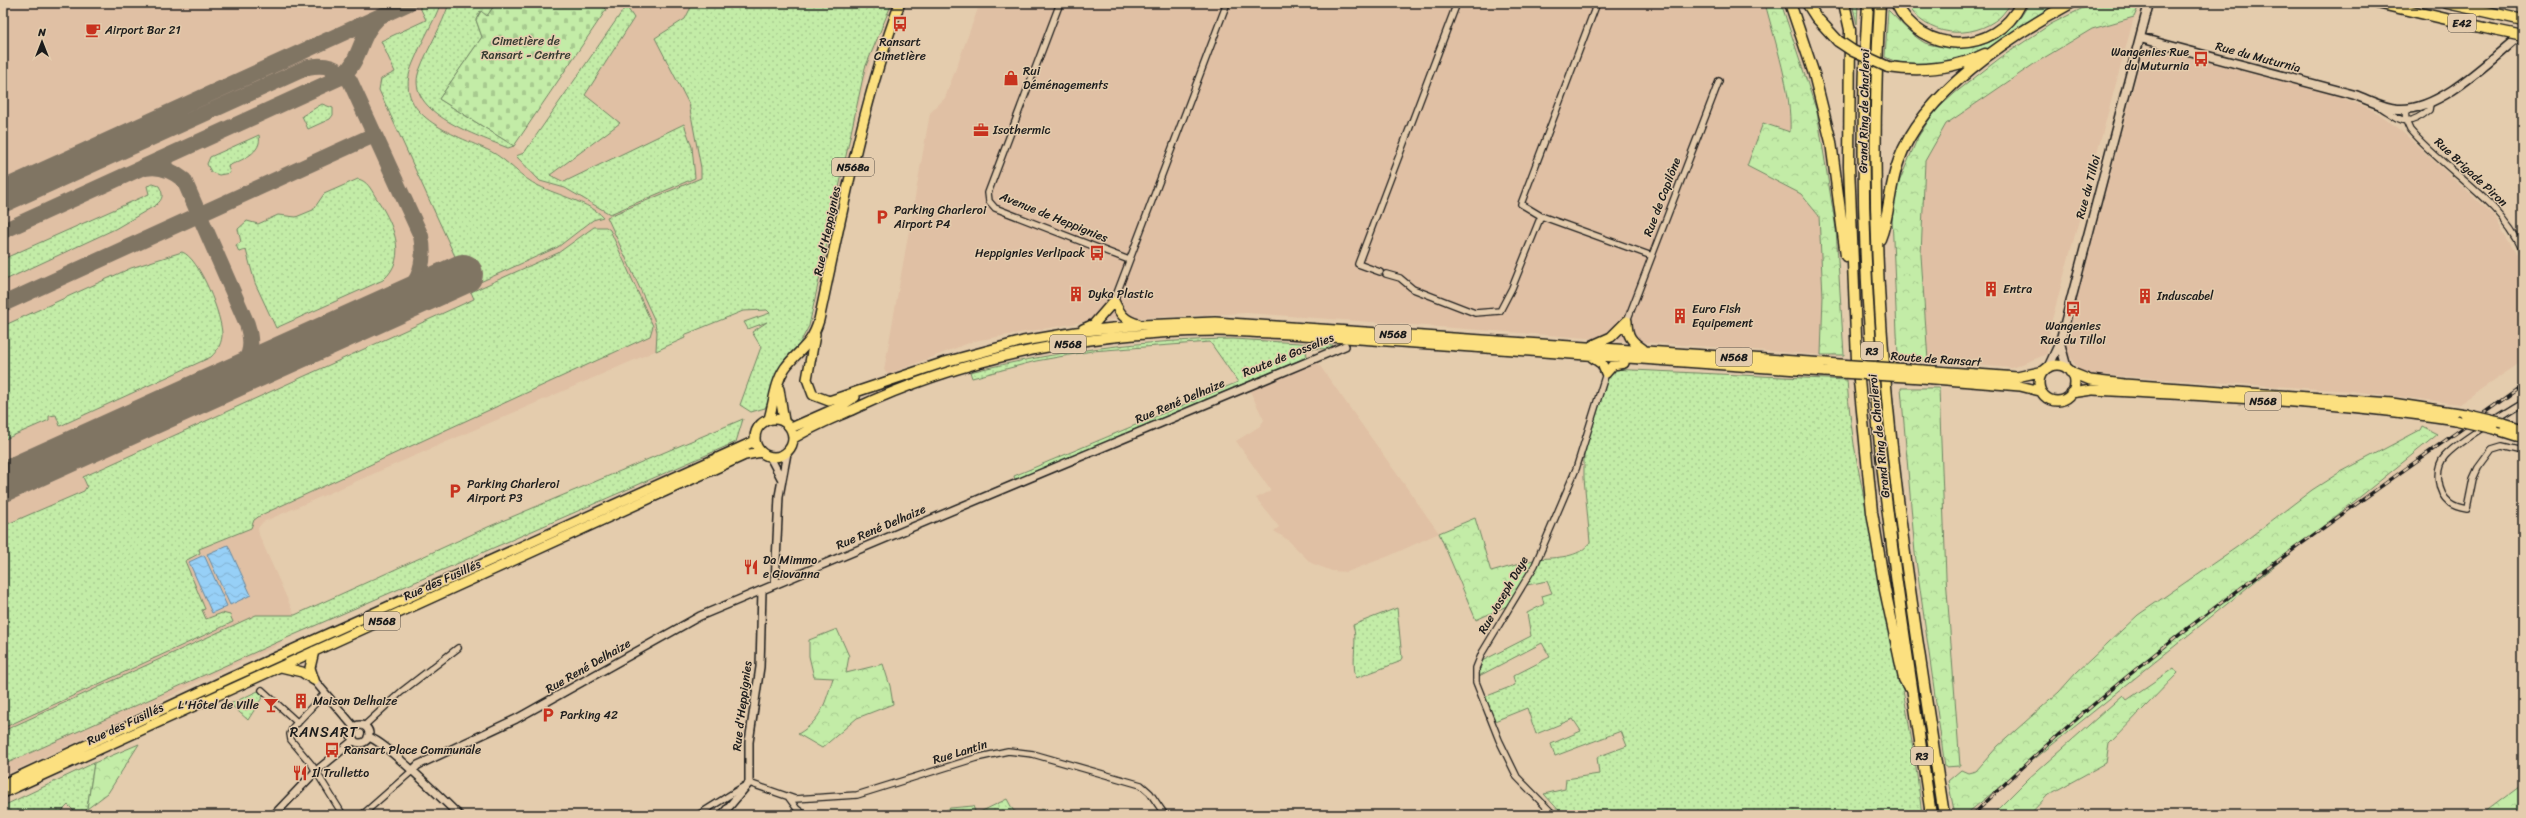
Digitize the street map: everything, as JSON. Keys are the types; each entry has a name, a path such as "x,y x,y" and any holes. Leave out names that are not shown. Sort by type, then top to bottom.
{"highway":[{"path":"1790,3 1812,67 1831,142 1845,252 1852,279"},
{"path":"1807,3 1816,17 1838,41 1853,51 1888,67 1908,70 1943,68 1972,60 2003,46"},
{"path":"1844,3 1850,30 1849,166 1852,279 1857,360 1872,512 1885,590 1902,672 1913,697"},
{"name":"Grand Ring de Charleroi","path":"1868,3 1863,126 1869,313 1885,493 1931,815"},
{"name":"Grand Ring de Charleroi","path":"1880,3 1876,127 1880,306 1892,443 1910,592 1944,815"},
{"path":"1896,3 1904,17 1921,33 1935,39 1958,43 1979,40 1998,32 2011,19 2022,3"},
{"path":"1878,243 1884,229 1888,197 1898,160 1920,119 1952,86 2003,46 2071,3"},
{"name":"E42","path":"2377,3 2523,36"},
{"name":"E42","path":"2446,3 2523,20"}],"main road":[{"name":"Rue d'Heppignies","path":"769,419 778,385 786,368 815,335 858,143 885,44 900,3"},
{"path":"2140,38 2149,3"},
{"path":"2405,109 2430,104 2454,89 2523,32"},
{"name":"Rue du Muturnia","path":"2140,38 2371,101 2387,107 2405,109"},
{"name":"Rue du Tilloi","path":"2046,369 2060,342 2140,38"},
{"path":"1076,332 1094,324 1114,300 1120,314 1126,320 1141,325"},
{"path":"1591,346 1611,337 1627,321"},
{"path":"1627,321 1627,333 1631,341 1644,350"},
{"name":"N568","path":"788,424 841,406 877,385 968,355 1023,341 1076,332 1141,325 1215,322 1591,346 1825,367"},
{"name":"N568","path":"794,438 811,428 913,383 968,365 1028,351 1090,340 1216,331 1590,357 1825,367"},
{"path":"815,335 807,379 811,391 818,398 831,401 877,385"},
{"path":"1345,346 1359,340"},
{"name":"Rue du Tilloi","path":"2060,342 2069,371"},
{"path":"1590,357 1602,364 1606,373 1613,365 1641,360"},
{"name":"N568","path":"2046,369 2058,366 2090,380 2124,384 2392,403 2465,414 2523,429"},
{"name":"Route de Ransart","path":"1825,367 1922,374 2017,376 2046,369"},
{"path":"2040,390 2039,380 2046,369"},
{"path":"2069,371 2074,383 2071,393"},
{"name":"Route de Ransart","path":"1922,374 2040,390"},
{"path":"778,385 788,424 794,438 786,453 780,456 770,457 761,452 755,441 756,430 760,424 769,419 788,424"},
{"name":"N568","path":"2040,390 2052,401 2063,400 2071,393 2092,390 2391,411 2455,420 2494,429 2523,438"},
{"name":"Rue des Fusillés","path":"3,784 230,678 755,441"},
{"name":"Rue des Fusillés","path":"3,793 745,454 761,452"},
{"path":"314,651 310,668 314,680"},
{"path":"280,667 302,672 314,680"}],"street":[{"name":"Avenue de Heppignies","path":"1060,3 988,193 989,201 995,208 1129,260"},
{"path":"1114,300 1227,3"},
{"path":"1380,272 1358,264 1457,3"},
{"path":"1597,3 1521,204 1541,216 1652,256"},
{"name":"Rue de Capilône","path":"1627,321 1719,81"},
{"path":"2371,101 2398,120 2406,121 2424,114 2430,108 2430,104"},
{"path":"2405,109 2406,121"},
{"name":"Rue Brigade Piron","path":"2406,121 2412,132 2501,215 2515,234 2523,251"},
{"path":"1386,274 1400,278 1413,289 1475,313 1500,311 1512,288 1541,216"},
{"name":"Route de Gosselies","path":"1241,388 1345,346"},
{"name":"Rue Joseph Daye","path":"1554,815 1517,777 1498,740 1476,682 1476,668 1482,653 1534,565 1576,468 1606,373"},
{"name":"Rue René Delhaize","path":"412,771 418,765 501,727 552,700 684,624 775,584 1241,388"},
{"path":"2523,402 2504,411 2444,456 2438,473 2442,495 2451,504 2467,509 2473,479 2478,468 2492,449 2502,446 2523,451"},
{"path":"775,584 781,480 786,453"},
{"path":"770,457 781,480"},
{"name":"Rue d'Heppignies","path":"749,783 749,742 760,667 762,590"},
{"path":"314,680 354,726 364,726 401,692 458,648"},
{"path":"262,690 298,723"},
{"path":"325,693 290,734 291,740 315,772 343,815"},
{"path":"354,726 351,732 354,740"},
{"path":"364,726 368,730 368,737"},
{"path":"368,737 375,740 412,771 459,815"},
{"path":"354,740 362,742 368,737"},
{"path":"274,815 315,772 354,740"},
{"name":"Rue Lantin","path":"749,783 790,798 823,799 857,795 982,756 1015,750 1142,785 1150,793 1165,815"},
{"path":"362,815 412,771"},
{"path":"698,815 749,783"},
{"path":"722,815 749,783"},
{"path":"790,798 797,809 805,815"}],"shaded area":[{"path":"3,3 496,3 487,16 482,37 439,99 524,153 628,3 892,3 867,72 820,274 683,334 685,338 263,522 258,528 259,535 301,630 273,648 205,678 128,718 3,776"},
{"path":"980,3 1765,3 1781,63 1790,121 1790,132 1747,166 1801,194 1819,216 1823,296 1821,355 1247,313 1095,320 974,341 889,374 884,370 930,113 945,98"},
{"path":"2134,17 2050,327 2047,354 2012,368 1928,361 1921,255 1925,161 1946,124 2037,62 2092,29"},
{"path":"2149,47 2334,95 2371,109 2397,127 2494,216 2523,266 2523,361 2459,404 2352,391 2089,374 2079,370 2062,346 2066,330 2069,329 2143,51"},
{"path":"1315,359 1439,533 1389,556 1347,572 1332,571 1311,563 1288,540 1274,531 1279,527 1256,498 1271,491 1236,441 1260,426 1264,420 1248,387"}],"green space":[{"path":"418,3 441,3 416,55 408,81 410,97 418,110 429,120 444,130 497,155 532,183 582,203 598,212 603,217 593,220 558,247 469,287 379,90 381,79 395,72 381,41 426,20"},
{"path":"449,3 496,3 487,16 480,11 476,20 482,37 439,99 514,146 508,148 480,137 447,121 433,111 422,99 417,86 419,71 443,20"},
{"name":"Cimetière de Ransart - Centre","path":"496,3 599,3 606,10 514,146 439,99 482,37 476,20 481,11 487,16"},
{"path":"693,3 892,3 865,68 809,326 765,408 751,412 740,405 761,347 752,332 767,322 748,329 744,322 770,313 767,310 743,311 684,335 685,338 656,351 657,332 654,319 607,217 701,178 701,168 689,104 655,38 685,19"},
{"path":"1765,3 1781,3 1817,112 1836,229 1844,355 1821,355 1823,296 1819,216 1801,194 1747,166 1763,123 1790,132 1790,116 1786,83"},
{"path":"1852,3 1858,3 1857,24"},
{"path":"1907,3 2012,3 2000,17 1989,25 1976,30 1949,32 1937,29 1925,23 1915,14"},
{"path":"2029,3 2056,3 2007,38 1968,59 1947,64 1905,64 1885,57 1888,10 1910,32 1925,43 1943,47 1969,48 1994,40 2004,33 2014,25"},
{"path":"2093,3 2140,3 2134,17 2092,29 2037,62 1946,124 1925,161 1921,255 1928,361 1898,356 1892,216 1897,187 1918,137 1934,112 1955,93 2000,58 2051,24"},
{"path":"626,6 634,18 585,95 620,123 550,175 564,182 684,124 692,147 695,178 610,214 565,188 540,181 516,156 524,153"},
{"path":"322,104 333,108 333,115 330,119 308,129 302,116"},
{"path":"259,135 258,147 250,155 228,166 230,173 219,175 211,172 207,164 210,157"},
{"path":"358,179 366,183 370,188 387,216 396,239 396,261 391,271 383,280 276,328 255,283 246,250 239,252 236,245 241,242 238,229 247,221 258,224 278,215 296,217 313,210 324,194"},
{"path":"153,184 159,186 162,192 161,199 156,205 115,229 3,281 3,259 149,194 147,186"},
{"path":"594,227 606,227 610,230 653,326 650,336 261,515 254,520 251,528 199,549 200,553 185,561 205,609 202,610 206,619 222,613 230,615 233,622 3,728 3,526 84,491 87,486 83,477 474,299 471,292 558,253"},
{"path":"182,252 189,256 196,265 209,289 219,316 222,336 220,345 213,355 60,426 56,415 49,416 49,420 3,440 3,326 131,268"},
{"path":"1233,339 1333,345 1329,349 1306,348 1307,357 1015,480 1014,476 1238,382 1210,342 1092,351 1036,361 972,378 970,372 1035,358 1100,348 1133,344"},
{"path":"1611,369 1847,380 1851,423 1858,465 1902,682 1922,815 1563,815 1544,794 1565,789 1566,779 1599,774 1597,757 1627,746 1621,731 1555,756 1551,744 1581,731 1573,719 1536,734 1527,708 1492,722 1482,698 1515,685 1513,676 1550,657 1542,643 1479,676 1482,661 1531,636 1527,613 1544,604 1542,596 1552,593 1547,581 1527,585 1537,559 1566,556 1580,552 1590,542 1584,478 1584,452"},
{"path":"1901,388 1939,388 1946,577 1960,766 1945,767 1915,553"},
{"path":"743,419 736,442 289,637 3,765 3,731 256,615 295,615 488,527"},
{"path":"2422,426 2438,434 1965,815 1955,815 1948,781 1961,770 1968,773 1976,771 1998,746 2059,692 2076,673 2138,615 2237,547 2312,490 2337,474 2420,430"},
{"path":"1475,518 1491,572 1537,559 1511,604 1476,620 1439,533"},
{"path":"1397,608 1402,658 1399,662 1356,678 1354,664 1355,637 1353,625"},
{"path":"837,629 849,656 846,673 883,664 890,686 893,704 857,718 822,748 798,734 806,729 818,717 825,703 833,678 814,677 809,656 809,640"},
{"path":"2174,668 2178,673 2109,744 2106,763 2048,795 2029,815 1992,815 2029,778 2123,695 2127,700"},
{"path":"258,691 263,696 248,720 230,704"},
{"path":"139,744 108,793 87,809 94,763"},
{"path":"94,763 86,815 78,815 68,805 58,815 3,815 3,806"},
{"path":"2523,783 2523,815 2480,815"},
{"path":"1007,799 1013,810 1021,815 938,815 950,808 973,806 976,814"},
{"path":"1042,809 1053,815 1032,815"}],"water":[{"path":"228,545 251,595 230,605 207,554"},
{"path":"204,555 227,606 212,613 189,562"}],"taxiway":[{"path":"3,188 409,3"},
{"path":"3,231 341,77 353,64 367,32 378,18"},
{"path":"3,205 308,67 326,66 341,73 350,81 421,236 422,258 418,277 407,293 389,307"},
{"path":"3,304 374,135"},
{"path":"146,168 162,168 176,174 184,180 247,324 250,341 249,354 231,378"}],"runway":[{"path":"3,482 463,274"}],"railway":[{"path":"1973,815 2036,755 2102,697 2170,642 2310,537 2523,385"}],"place":[{"name":"Ransart Cimetière","path":"900,24"},
{"name":"Airport Bar 21","path":"93,30"},
{"name":"Wangenies Rue du Muturnia","path":"2201,59"},
{"name":"Rui Déménagements","path":"1011,78"},
{"name":"Isothermic","path":"981,130"},
{"name":"Parking Charleroi Airport P4","path":"882,217"},
{"name":"Heppignies Verlipack","path":"1097,253"},
{"name":"Entra","path":"1991,289"},
{"name":"Dyka Plastic","path":"1076,294"},
{"name":"Induscabel","path":"2145,296"},
{"name":"Wangenies Rue du Tilloi","path":"2073,309"},
{"name":"Euro Fish Equipement","path":"1680,316"},
{"name":"Parking Charleroi Airport P3","path":"455,491"},
{"name":"Da Mimmo e Giovanna","path":"751,567"},
{"name":"Maison Delhaize","path":"301,701"},
{"name":"L'Hôtel de Ville","path":"271,705"},
{"name":"Parking 42","path":"548,715"},
{"name":"Ransart Place Communale","path":"332,750"},
{"name":"Il Trulletto","path":"300,773"}],"district":[{"name":"RANSART","path":"324,732"}]}
